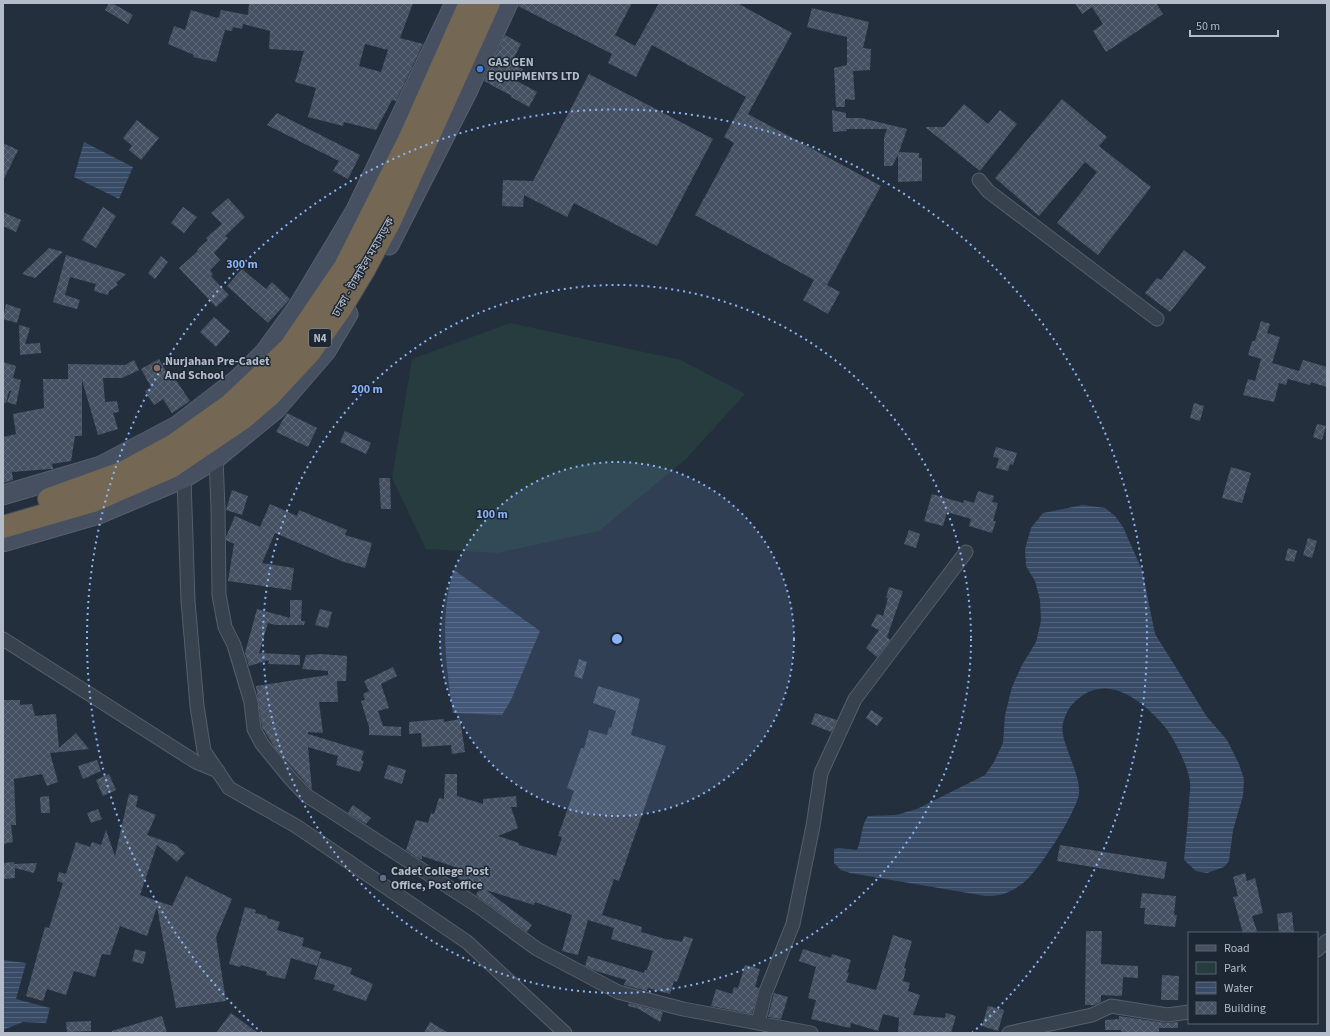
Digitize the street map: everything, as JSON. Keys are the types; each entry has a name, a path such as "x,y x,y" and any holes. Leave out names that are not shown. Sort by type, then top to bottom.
{"highway":[{"name":"ঢাকা - টাঙ্গাইল মহাসড়ক","path":"3,511 55,498 124,472 174,445 230,405 290,348 348,261 409,140 470,3"},
{"name":"ঢাকা - টাঙ্গাইল মহাসড়ক","path":"3,527 93,501 171,467 242,419 269,396 300,363 310,352 341,308 365,268 391,219 490,3"}],"main road":[{"path":"3,495 101,466 177,426 238,379 265,352 298,307 355,212 455,3"},
{"path":"3,542 96,515 184,478 216,458 276,409 326,352 400,226 466,94 508,3"}],"street":[{"path":"979,180 988,191 1157,320"},
{"path":"216,458 219,595 225,627 234,645 251,702 254,729 262,744 288,777 306,795 478,906 537,949 618,992 683,1009 811,1033"},
{"path":"184,478 188,601 196,706 204,751 218,772 229,788 296,826 467,942 565,1033"},
{"path":"758,1023 765,994 793,924 813,826 821,773 855,699 966,552"},
{"path":"3,639 196,762 218,772"},
{"path":"1318,949 1327,941"},
{"path":"1008,1033 1092,1015 1111,1006 1167,1015 1188,1012"}],"green space":[{"path":"510,323 681,360 745,394 686,459 599,531 497,553 426,549 392,478 412,359"}],"water":[{"path":"84,142 133,167 119,199 74,177"},
{"path":"1083,505 1105,508 1115,516 1123,527 1142,570 1155,634 1207,717 1227,740 1239,764 1244,779 1243,796 1233,830 1229,861 1224,867 1207,873 1196,871 1184,860 1190,784 1187,768 1173,739 1158,718 1128,695 1106,688 1094,690 1083,695 1073,704 1066,714 1062,730 1079,785 1077,801 1056,841 1037,868 1022,884 1005,893 986,896 850,873 841,870 834,863 834,849 839,848 857,850 864,824 868,816 896,815 917,809 985,775 994,762 1003,743 1005,715 1012,687 1022,665 1036,642 1041,621 1040,600 1035,581 1026,566 1025,549 1031,528 1043,513"},
{"path":"454,570 540,631 511,700 502,715 453,713 446,659 445,623 449,587"},
{"path":"3,960 26,963 16,999 50,1008 46,1023 23,1022 3,1030"}],"building":[{"path":"109,3 112,3 133,15 128,24 105,10"},
{"path":"249,3 413,3 400,38 423,44 396,101 392,100 376,130 344,122 343,126 308,117 316,88 295,82 304,51 269,49 270,31 243,24 242,29 233,27 232,31 225,30 216,62 193,57 194,55 168,44 174,26 185,30 191,10 217,18 219,17 221,10 248,15","holes":["365,44 388,50 381,72 359,66"]},
{"path":"519,3 632,3 615,35 635,46 659,3 737,3 792,33 748,114 881,186 827,285 840,292 828,314 803,300 814,280 695,215 734,143 724,137 746,97 652,45 636,77 608,63 612,54 518,6"},
{"path":"1075,3 1156,3 1163,14 1106,52 1093,31 1103,24 1092,7 1082,14"},
{"path":"812,8 869,22 863,48 871,49 870,70 853,71 855,100 845,99 845,107 836,107 834,68 847,65 847,37 807,27"},
{"path":"505,35 521,44 511,63 523,69 517,81 537,92 529,107 484,81"},
{"path":"589,74 713,139 657,246 574,203 567,217 524,195 523,207 502,206 503,180 533,181"},
{"path":"1062,99 1107,137 1099,146 1151,187 1098,255 1057,223 1097,172 1085,162 1039,216 995,178"},
{"path":"964,104 988,124 1000,110 1017,124 980,171 925,127 944,127"},
{"path":"832,110 846,113 846,118 861,118 907,129 899,152 919,153 919,158 922,158 922,181 898,182 898,155 892,166 884,166 884,138 887,129 846,129 847,131 833,132"},
{"path":"277,113 360,155 348,179 333,171 339,161 267,125"},
{"path":"137,120 159,138 141,160 129,150 132,146 123,138"},
{"path":"3,143 18,150 3,181"},
{"path":"228,198 245,217 225,236 228,238 214,253 220,260 210,270 213,274 211,276 229,295 216,307 179,268 198,251 197,250 208,240 206,238 222,224 211,213"},
{"path":"103,207 116,216 96,248 82,240"},
{"path":"183,207 197,217 184,233 171,223"},
{"path":"3,212 21,220 16,232 3,226"},
{"path":"49,248 63,252 35,278 22,274"},
{"path":"1184,250 1206,267 1170,312 1145,293 1157,278 1161,280"},
{"path":"66,255 126,274 116,283 118,285 109,291 108,295 94,291 96,284 70,277 65,295 80,300 77,309 62,305 53,302"},
{"path":"161,256 168,262 155,279 148,273"},
{"path":"242,269 266,289 272,282 290,299 268,323 227,286"},
{"path":"6,304 21,309 17,323 3,319"},
{"path":"214,317 230,331 216,347 200,332"},
{"path":"1261,321 1270,324 1267,333 1280,337 1272,363 1299,371 1303,360 1327,367 1327,387 1311,382 1310,385 1288,379 1286,385 1279,383 1274,402 1243,395 1248,379 1255,381 1261,359 1248,355 1252,341 1255,341"},
{"path":"19,325 30,328 25,344 40,343 41,353 20,355"},
{"path":"159,359 168,375 171,373 190,401 172,413 163,399 154,405 145,391 151,387 141,369"},
{"path":"134,360 139,370 122,378 103,378 105,402 117,401 119,412 113,413 118,429 98,435 82,380 82,436 75,436 71,461 52,464 53,469 12,472 13,480 3,483 3,437 16,434 13,414 44,408 43,379 68,379 68,364 125,365"},
{"path":"3,362 16,366 13,378 21,380 16,405 7,402 11,391 9,391 6,403 3,402"},
{"path":"1194,403 1204,406 1200,421 1190,418"},
{"path":"287,413 317,428 308,447 276,432"},
{"path":"1317,424 1326,426 1322,440 1313,437"},
{"path":"345,431 371,443 366,454 340,442"},
{"path":"996,447 1017,453 1013,465 1010,464 1008,471 996,468 999,458 993,457"},
{"path":"1231,467 1251,473 1242,503 1222,498"},
{"path":"379,478 390,478 391,509 381,509"},
{"path":"232,490 248,496 242,515 226,510"},
{"path":"978,491 994,496 992,502 998,503 993,521 996,521 992,533 969,526 971,519 947,512 943,526 924,521 932,494 963,503 964,500 974,503"},
{"path":"270,504 297,516 299,510 347,530 345,535 372,543 365,568 341,561 275,533 262,563 294,568 291,590 228,581 234,544 226,540 226,537 235,516 260,527"},
{"path":"909,530 920,534 916,548 904,544"},
{"path":"1308,538 1317,541 1312,558 1303,555"},
{"path":"1288,548 1297,551 1294,562 1285,560"},
{"path":"889,587 903,591 887,637 890,640 877,657 866,648 879,630 871,626 877,614 883,616 888,598 886,598"},
{"path":"290,600 302,600 301,621 305,621 304,625 276,625 268,623 259,653 300,655 300,665 268,664 269,660 249,666 245,653 257,609 290,618"},
{"path":"320,609 332,612 328,628 315,625"},
{"path":"321,654 347,656 346,681 337,681 338,702 319,702 323,733 308,732 308,734 364,751 361,760 364,761 360,772 336,765 338,756 308,747 312,790 275,748 262,727 256,686 328,675 328,671 302,669 306,655"},
{"path":"579,659 587,662 582,679 574,676"},
{"path":"393,667 397,676 381,684 389,708 378,711 383,726 401,727 401,736 369,735 369,727 361,701 365,700 363,694 369,691 364,681"},
{"path":"598,686 640,699 631,735 666,746 619,881 614,879 602,915 642,927 641,932 669,940 682,942 684,936 693,939 677,982 674,981 670,994 648,988 647,991 624,985 626,980 585,966 588,956 644,973 645,970 647,970 653,951 611,939 614,928 588,920 578,955 562,951 572,915 535,902 534,905 486,890 532,925 527,932 476,895 481,886 458,879 461,869 422,856 422,859 420,859 406,850 416,820 428,823 431,813 434,814 439,798 444,799 445,774 457,774 457,796 483,804 483,799 516,796 517,807 511,807 518,828 498,836 519,843 519,845 556,856 562,837 558,836 574,791 567,788 581,748 584,748 589,730 607,735 609,727 611,728 616,711 593,703"},
{"path":"3,700 20,700 20,705 32,704 35,716 56,714 59,748 76,733 89,749 50,753 58,782 47,786 42,774 14,779 16,825 11,825 13,842 3,844"},
{"path":"871,710 883,718 877,726 866,718"},
{"path":"815,713 837,720 831,732 811,724"},
{"path":"444,719 444,722 460,719 465,752 452,754 451,745 422,747 421,733 409,734 409,722"},
{"path":"97,760 101,771 83,779 78,766"},
{"path":"388,765 406,770 402,784 384,778"},
{"path":"109,774 116,790 103,796 96,780"},
{"path":"129,794 138,796 136,807 156,815 147,835 176,845 185,853 177,862 157,845 140,895 172,906 186,876 232,899 216,937 226,1001 176,1008 157,907 147,936 120,926 110,955 102,954 95,977 74,971 66,995 47,989 43,1001 26,996 45,927 49,928 63,883 57,881 59,872 66,874 76,842 90,847 92,842 101,845 106,830 115,856"},
{"path":"49,796 50,813 41,813 40,797"},
{"path":"353,805 371,818 366,824 348,813"},
{"path":"98,809 102,819 91,823 87,813"},
{"path":"1060,845 1167,862 1164,879 1057,861"},
{"path":"14,862 14,864 37,863 34,873 15,868 15,878 3,879 3,863"},
{"path":"1245,873 1247,881 1255,878 1263,913 1252,916 1257,931 1243,932 1233,897 1238,896 1233,877"},
{"path":"1142,893 1176,896 1174,915 1177,915 1175,927 1144,924 1145,908 1140,908"},
{"path":"245,907 256,910 255,913 267,916 267,918 280,922 277,930 304,938 302,946 321,952 317,966 291,958 285,979 266,975 267,972 241,965 240,967 229,964"},
{"path":"1292,912 1294,932 1279,932 1277,914"},
{"path":"1086,931 1102,931 1101,964 1138,966 1138,978 1123,977 1122,996 1101,995 1101,1002 1094,1005 1085,1005"},
{"path":"893,935 912,941 904,968 906,969 903,981 910,983 908,991 920,995 913,1015 945,1018 946,1013 956,1016 951,1033 898,1033 899,1018 883,1014 878,1031 851,1023 850,1028 811,1019 816,1000 808,998 816,967 799,961 803,949 831,958 832,954 851,960 846,982 876,990"},
{"path":"135,949 146,952 143,964 132,961"},
{"path":"320,958 352,968 350,974 373,984 366,1001 333,990 335,985 314,979"},
{"path":"745,965 760,969 755,987 759,988 752,1014 711,1006 716,989 732,994 734,987 738,988"},
{"path":"1162,975 1179,976 1178,1000 1161,1000"},
{"path":"774,993 788,997 781,1019 768,1017"},
{"path":"629,1003 663,1012 660,1022 639,1009 628,1006"},
{"path":"988,1006 1004,1010 998,1031 982,1026"},
{"path":"231,1013 258,1033 216,1033"},
{"path":"162,1016 167,1033 112,1033 112,1031"},
{"path":"1119,1016 1166,1023 1178,1022 1178,1028 1159,1028 1159,1033 1122,1033 1121,1030 1105,1030 1105,1020 1119,1019"},
{"path":"91,1021 91,1031 67,1032 66,1022"},
{"path":"430,1022 449,1033 424,1033"}],"place":[{"name":"GAS GEN EQUIPMENTS LTD","path":"480,69"},
{"name":"Nurjahan Pre-Cadet And School","path":"157,368"},
{"name":"Cadet College Post Office, Post office","path":"383,878"}]}
